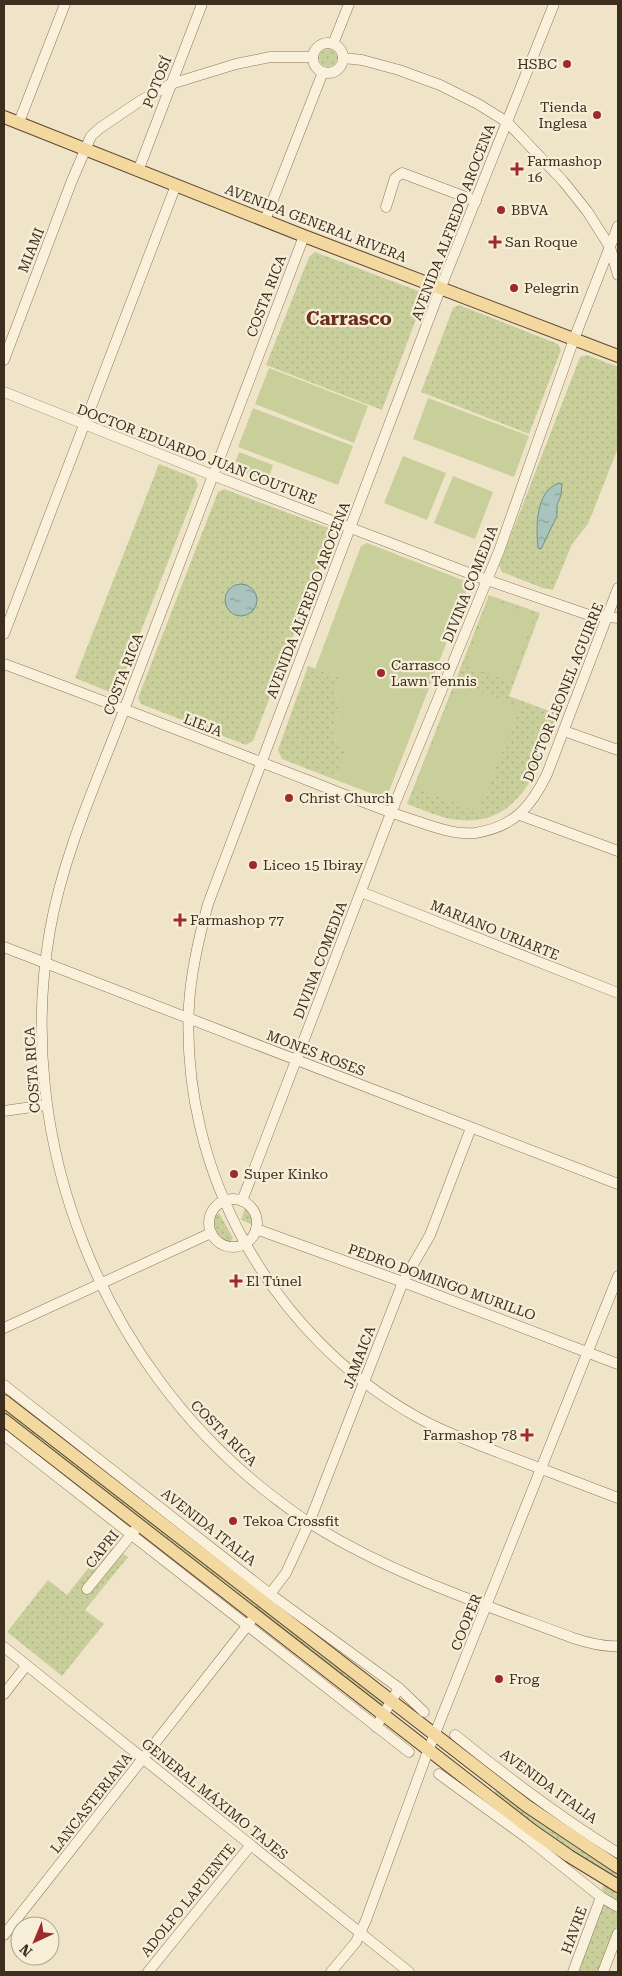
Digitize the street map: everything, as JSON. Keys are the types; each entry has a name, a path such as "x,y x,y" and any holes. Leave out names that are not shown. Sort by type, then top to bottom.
{"main road":[{"name":"AVENIDA GENERAL RIVERA","path":"4,117 304,236 618,356"},
{"name":"AVENIDA ITALIA","path":"4,1401 391,1701 435,1734 484,1765 494,1780 553,1825 618,1867"},
{"path":"4,1420 134,1530 251,1621 359,1695 383,1715 394,1733 428,1751 467,1786 487,1796 551,1850 618,1886"},
{"path":"383,1715 402,1722 427,1738 435,1734"},
{"path":"428,1751 434,1746 438,1746 470,1770 494,1780"}],"street":[{"path":"19,122 65,4"},
{"name":"POTOSÍ","path":"138,171 202,4"},
{"path":"334,44 349,4"},
{"name":"AVENIDA ALFREDO AROCENA","path":"554,4 441,288 208,904 196,952 189,1019 190,1064 198,1118 224,1200 245,1244 267,1280 289,1310 341,1364 363,1383 418,1418 618,1498"},
{"path":"326,43 334,44 341,51 343,58 338,69 331,72 322,72 315,66 313,57 315,50 320,45 326,43"},
{"name":"MIAMI","path":"4,360 91,136 140,101 171,84 236,64 270,57 313,57"},
{"path":"343,58 362,60 399,70 440,85 478,104 507,122 563,181 587,211 610,247 618,275"},
{"path":"266,220 322,72"},
{"path":"386,207 395,178 402,173 476,201"},
{"path":"4,634 176,185"},
{"name":"DIVINA COMEDIA","path":"242,1201 391,813 487,580 574,339 618,226"},
{"name":"COSTA RICA","path":"304,236 80,823 58,890 49,933 43,1034 46,1105 53,1142 70,1207 100,1284 133,1343 170,1396 228,1460 309,1523 347,1545 401,1571 590,1643 610,1647 618,1646"},
{"name":"DOCTOR EDUARDO JUAN COUTURE","path":"4,392 212,476 487,580 589,615 618,618"},
{"name":"DOCTOR LEONEL AGUIRRE","path":"391,813 442,830 474,833 496,827 520,815 538,791 547,774 618,588"},
{"name":"LIEJA","path":"4,664 391,813"},
{"path":"564,730 618,750"},
{"path":"520,815 618,851"},
{"name":"MARIANO URIARTE","path":"361,892 618,994"},
{"name":"MONES ROSES","path":"4,948 618,1184"},
{"path":"4,1111 46,1105"},
{"name":"JAMAICA","path":"270,1594 286,1573 309,1523 402,1282 430,1235 471,1128"},
{"path":"224,1200 242,1201 254,1212 257,1223 256,1229 252,1237 245,1244 232,1247 226,1246 220,1243 211,1233 209,1217 215,1207 224,1200"},
{"name":"PEDRO DOMINGO MURILLO","path":"256,1229 618,1364"},
{"path":"4,1328 211,1233"},
{"name":"COOPER","path":"331,1972 356,1942 360,1934 428,1751 618,1276"},
{"name":"AVENIDA ITALIA","path":"4,1385 270,1594 399,1688 424,1712"},
{"path":"4,1435 134,1530"},
{"name":"CAPRI","path":"87,1589 134,1530"},
{"path":"251,1621 332,1692 376,1727 394,1733 409,1752"},
{"name":"LANCASTERIANA","path":"4,1935 251,1621"},
{"name":"GENERAL MÁXIMO TAJES","path":"4,1647 409,1972"},
{"path":"4,1694 26,1666"},
{"path":"332,1692 339,1680"},
{"path":"376,1727 399,1688"},
{"path":"351,1707 359,1695"},
{"name":"AVENIDA ITALIA","path":"455,1735 484,1765 617,1850"},
{"path":"439,1774 467,1786 530,1834"},
{"name":"AVENIDA ITALIA","path":"487,1796 494,1780"},
{"name":"ADOLFO LAPUENTE","path":"148,1972 250,1846"},
{"path":"551,1850 601,1897 618,1907"},
{"name":"HAVRE","path":"574,1972 601,1897"},
{"path":"603,1972 618,1933"}],"green space":[{"path":"328,49 336,54 337,58 332,66 328,67 320,62 319,58 324,50"},
{"path":"315,252 421,292 424,298 382,410 266,365 309,257"},
{"path":"459,305 558,344 561,350 529,434 421,392 453,308"},
{"path":"587,355 618,367 618,448 588,524 572,544 553,590 545,589 502,572 499,566 580,357"},
{"path":"269,368 368,406 354,443 255,404"},
{"path":"428,398 529,436 514,477 413,439"},
{"path":"253,408 353,446 338,485 238,447"},
{"path":"239,452 273,465 268,481 233,468"},
{"path":"403,456 446,473 427,520 384,503"},
{"path":"159,464 195,478 198,485 118,690 112,693 75,678"},
{"path":"453,476 493,492 475,539 434,523"},
{"path":"224,489 334,530 253,741 246,745 141,704 138,698 218,492"},
{"name":"Carrasco Lawn Tennis","path":"367,543 465,581 468,587 388,794 381,797 336,780 346,752 336,741 332,730 339,708 335,694 340,678 315,669 361,546"},
{"path":"489,595 540,613 509,696 552,712 559,710 536,771 512,803 496,814 476,820 451,819 407,804"},
{"path":"490,599 535,616 510,682 465,665"},
{"path":"308,666 340,678 335,694 339,708 332,730 336,741 347,752 336,780 282,759 278,750"},
{"path":"458,682 520,708 478,812 415,787"},
{"path":"245,1208 253,1216 253,1225 241,1220"},
{"path":"219,1213 233,1238 230,1242 218,1234 213,1225 215,1216"},
{"path":"4,1406 385,1702 383,1707 4,1415"},
{"path":"108,1543 128,1557 85,1610 104,1624 62,1676 7,1632 48,1580 67,1595"},
{"path":"497,1790 575,1847 618,1873 618,1881 571,1852 494,1795"},
{"path":"604,1883 618,1891 618,1903 602,1890"},
{"path":"605,1904 618,1912 618,1923 600,1972 577,1972 603,1905"}],"water":[{"path":"559,483 562,484 561,495 557,505 557,516 541,549 538,548 537,521 541,502 551,487"},
{"path":"241,584 252,589 257,600 252,611 241,616 230,611 225,600 230,589"}],"place":[{"name":"HSBC","path":"567,64"},
{"name":"Tienda Inglesa","path":"597,115"},
{"name":"Farmashop 16","path":"517,169"},
{"name":"BBVA","path":"501,210"},
{"name":"San Roque","path":"495,242"},
{"name":"Pelegrin","path":"514,288"},
{"name":"Carrasco Lawn Tennis","path":"381,673"},
{"name":"Christ Church","path":"289,798"},
{"name":"Liceo 15 Ibiray","path":"253,865"},
{"name":"Farmashop 77","path":"180,920"},
{"name":"Super Kinko","path":"234,1174"},
{"name":"El Túnel","path":"236,1281"},
{"name":"Farmashop 78","path":"527,1435"},
{"name":"Tekoa Crossfit","path":"233,1521"},
{"name":"Frog","path":"499,1679"}],"district":[{"name":"Carrasco","path":"349,318"}]}
